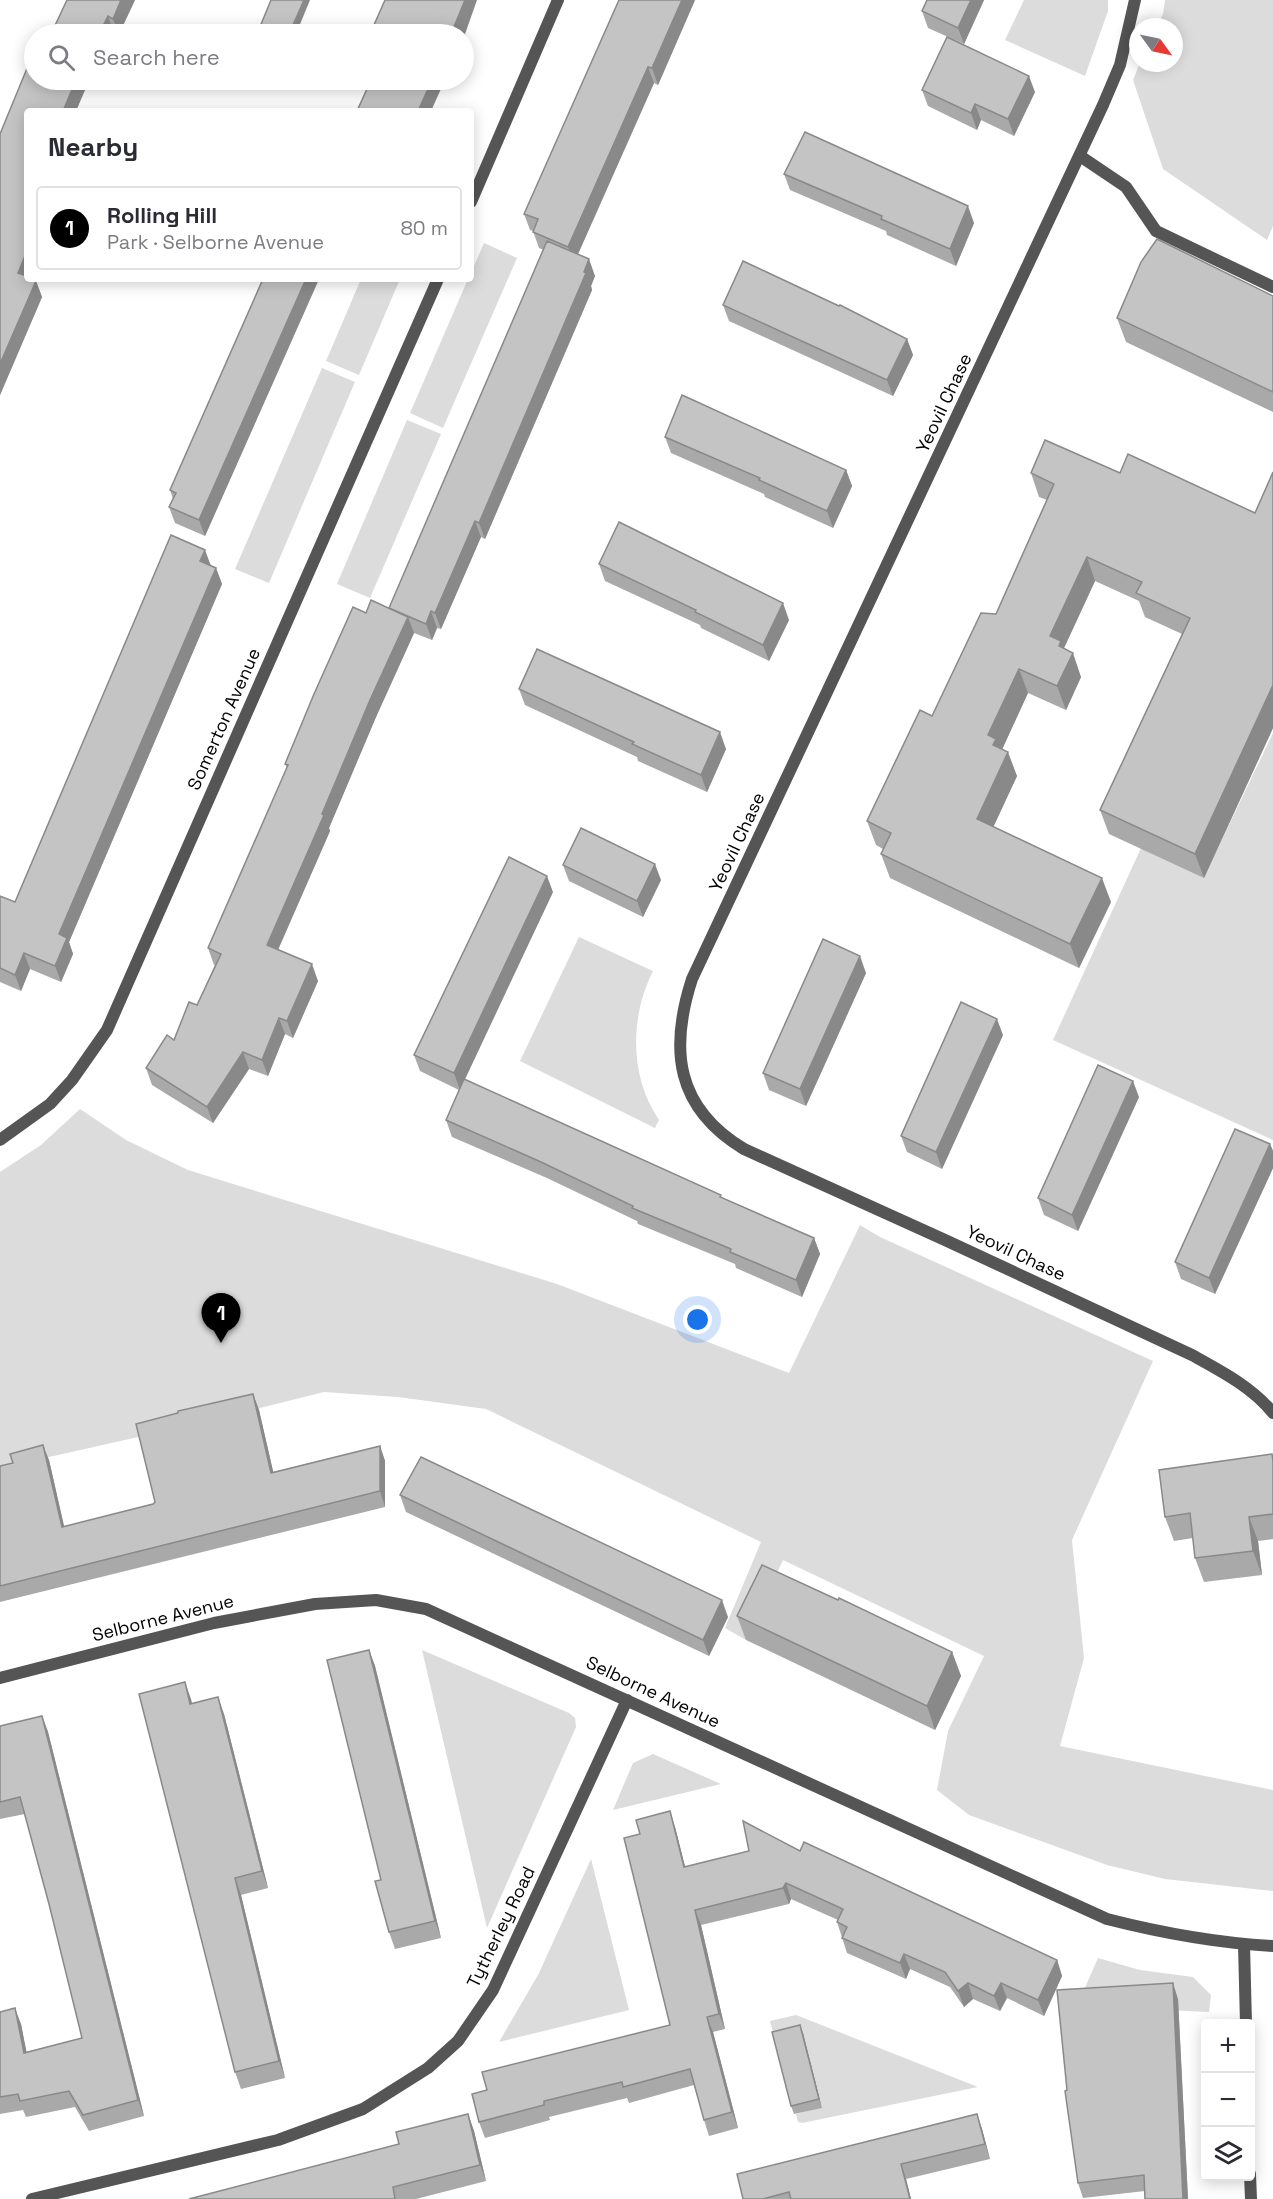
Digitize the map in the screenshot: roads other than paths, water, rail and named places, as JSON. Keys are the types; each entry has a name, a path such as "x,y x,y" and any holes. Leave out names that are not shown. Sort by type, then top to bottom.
{"street":[{"path":"474,195 558,0"},
{"name":"Yeovil Chase","path":"1135,0 1120,65 1080,156 692,979 681,1017 680,1058 688,1088 703,1116 717,1131 744,1149 1192,1355 1246,1388 1273,1413"},
{"path":"1080,156 1126,187 1156,231 1273,287"},
{"name":"Somerton Avenue","path":"0,1140 50,1104 72,1080 107,1030 437,282"},
{"name":"Selborne Avenue","path":"0,1678 214,1623 315,1604 376,1600 426,1609 1107,1919 1156,1931 1244,1945 1273,1946"},
{"name":"Tytherley Road","path":"32,2199 278,2140 363,2109 428,2068 458,2041 493,1990 627,1700"},
{"path":"1244,1945 1246,2019"},
{"path":"1251,2181 1251,2199"}],"place":[{"name":"Rolling Hill","path":"221,1343"}]}
